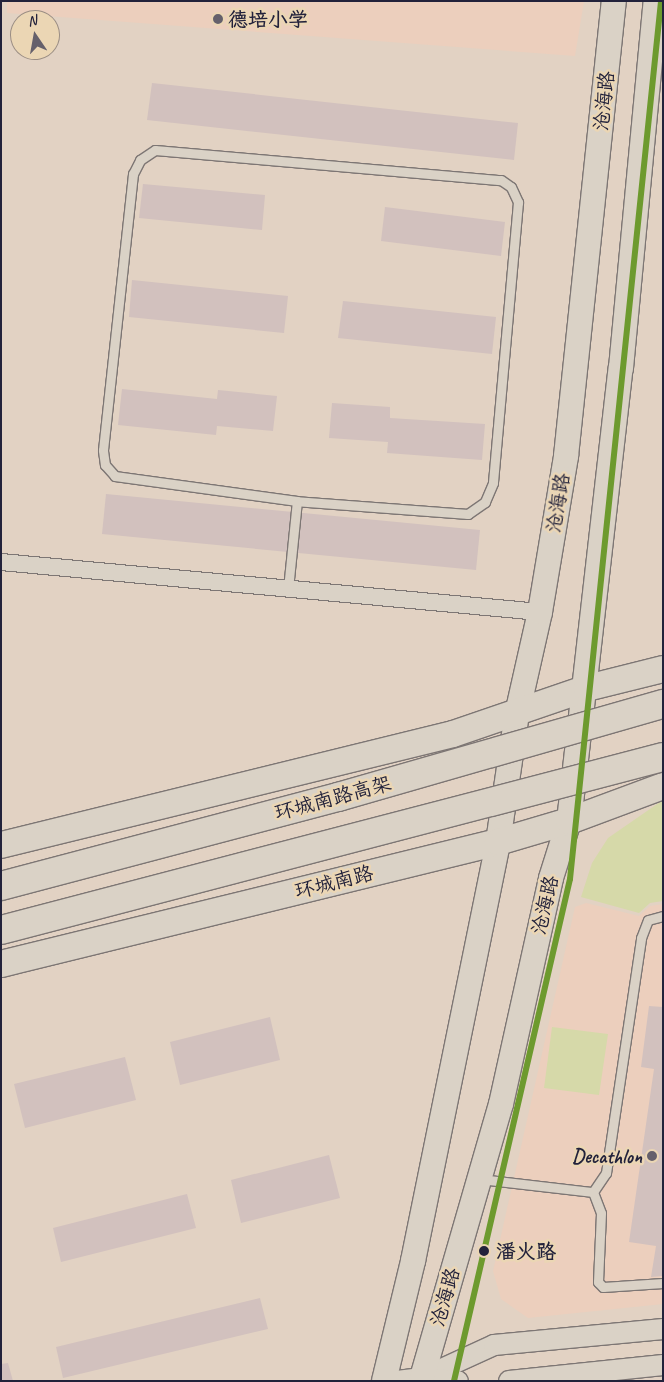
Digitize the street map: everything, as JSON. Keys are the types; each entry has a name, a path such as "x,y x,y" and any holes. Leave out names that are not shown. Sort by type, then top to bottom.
{"highway":[{"name":"环城南路高架","path":"1,886 347,794 663,704"},
{"path":"1,930 663,757"}],"main road":[{"name":"沧海路","path":"384,1381 413,1261 498,842 518,714 540,612 566,456 614,1"},
{"name":"沧海路","path":"422,1379 501,1104 551,878 569,822 587,688 656,1"},
{"path":"1,845 453,734 518,714 587,688 663,669"},
{"name":"环城南路","path":"1,964 498,842 569,822 663,786"}],"street":[{"path":"1,562 540,612"},
{"path":"422,1379 494,1345 663,1329"},
{"path":"509,1381 663,1365"},
{"path":"397,1381 422,1379 458,1381"}],"lane":[{"path":"155,150 500,180 511,187 518,202 492,483 485,502 468,514 296,501 115,476 105,465 103,450 133,174 140,160 155,150"},
{"path":"288,589 296,501"},
{"path":"593,1192 606,1173 641,938 648,920 663,916"},
{"path":"480,1179 593,1192"},
{"path":"593,1192 601,1213 598,1282 603,1287 663,1283"}],"shaded area":[{"path":"7,1 584,1 575,56 60,17 60,10 10,10 10,13 7,13"},
{"path":"586,903 639,916 650,906 663,904 663,1304 528,1318 501,1299 493,1271 575,907"}],"green space":[{"path":"663,800 663,901 650,903 639,913 581,897 592,863 608,838"},
{"path":"552,1027 608,1034 599,1095 544,1088"}],"building":[{"path":"152,83 518,123 514,160 147,120"},
{"path":"143,184 265,195 262,230 139,218"},
{"path":"385,207 505,222 501,256 381,241"},
{"path":"132,280 288,296 284,333 129,317"},
{"path":"343,301 496,317 492,354 338,338"},
{"path":"122,389 217,399 218,390 277,396 273,431 217,426 216,435 118,425"},
{"path":"332,403 390,407 390,418 485,424 482,460 387,453 388,442 329,438"},
{"path":"106,494 480,530 476,570 102,534"},
{"name":"Decathlon","path":"649,1006 663,1007 663,1276 651,1277 656,1246 629,1242 654,1069 641,1067"},
{"path":"270,1017 280,1060 180,1085 170,1042"},
{"path":"125,1057 136,1100 25,1128 14,1084"},
{"path":"329,1155 340,1198 241,1223 231,1180"},
{"path":"187,1194 196,1228 61,1262 53,1228"},
{"path":"260,1298 268,1329 63,1378 56,1347"},
{"path":"8,1363 13,1381 1,1381 1,1364"}],"transit line":[{"path":"454,1381 570,879 661,1"}],"place":[{"name":"德培小学","path":"218,19"},
{"name":"Decathlon","path":"652,1156"},
{"name":"潘火路","path":"484,1251"}]}
